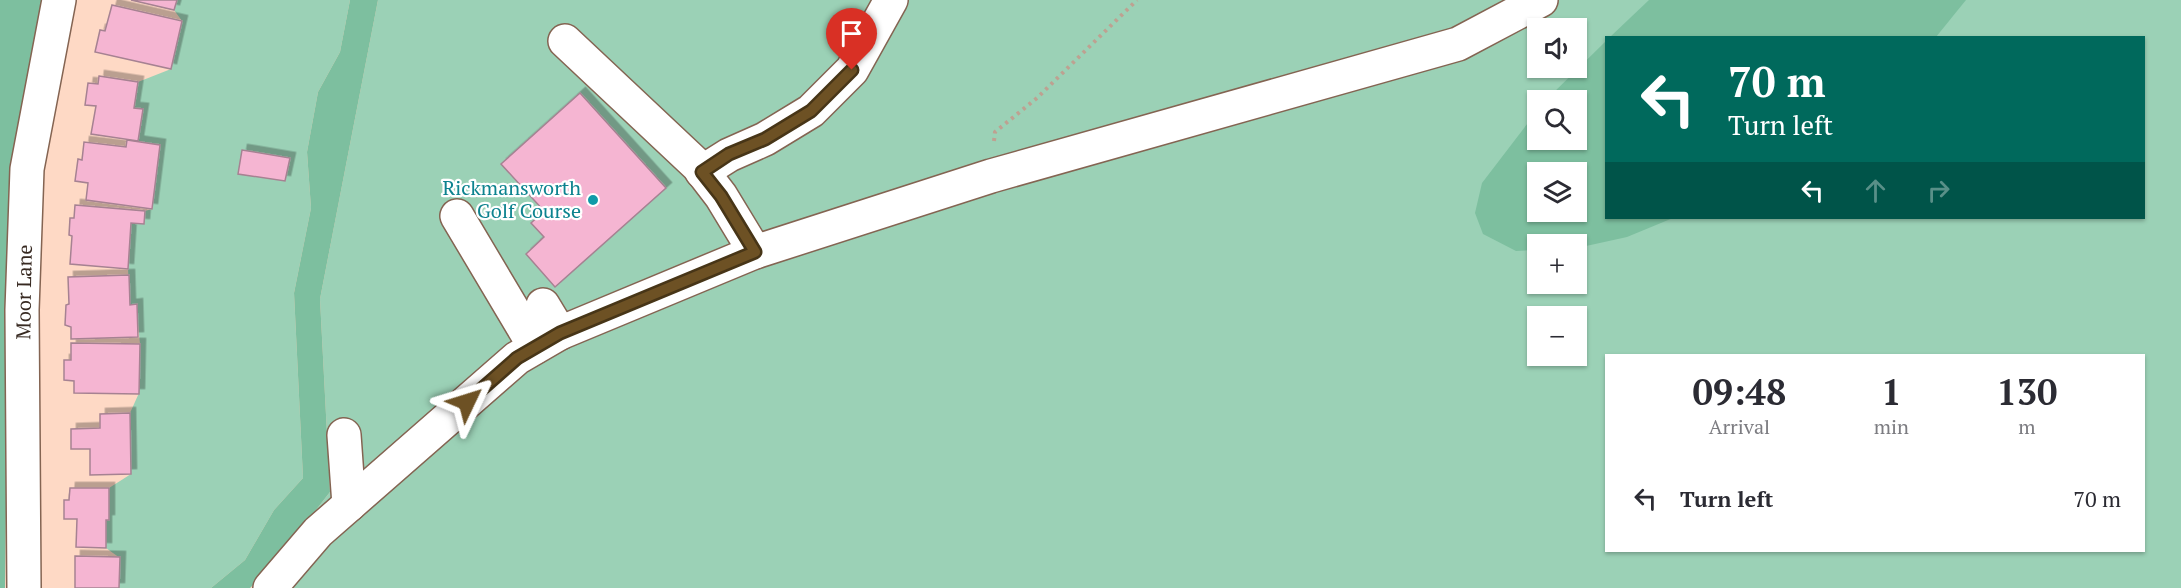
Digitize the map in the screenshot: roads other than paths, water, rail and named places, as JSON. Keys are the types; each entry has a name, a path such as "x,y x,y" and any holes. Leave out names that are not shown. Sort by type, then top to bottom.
{"street":[{"name":"Moor Lane","path":"24,588 22,310 27,169 59,0"},
{"path":"702,172 729,154 765,139 811,111 852,70 891,0"},
{"path":"270,588 318,532 517,358 547,340 755,252 991,176 1458,44 1541,0"},
{"path":"565,41 702,172 721,196 755,252"},
{"path":"457,216 547,340"},
{"path":"543,305 547,340"},
{"path":"344,435 349,505"}],"place":[{"name":"Rickmansworth Golf Course","path":"593,200"}]}
